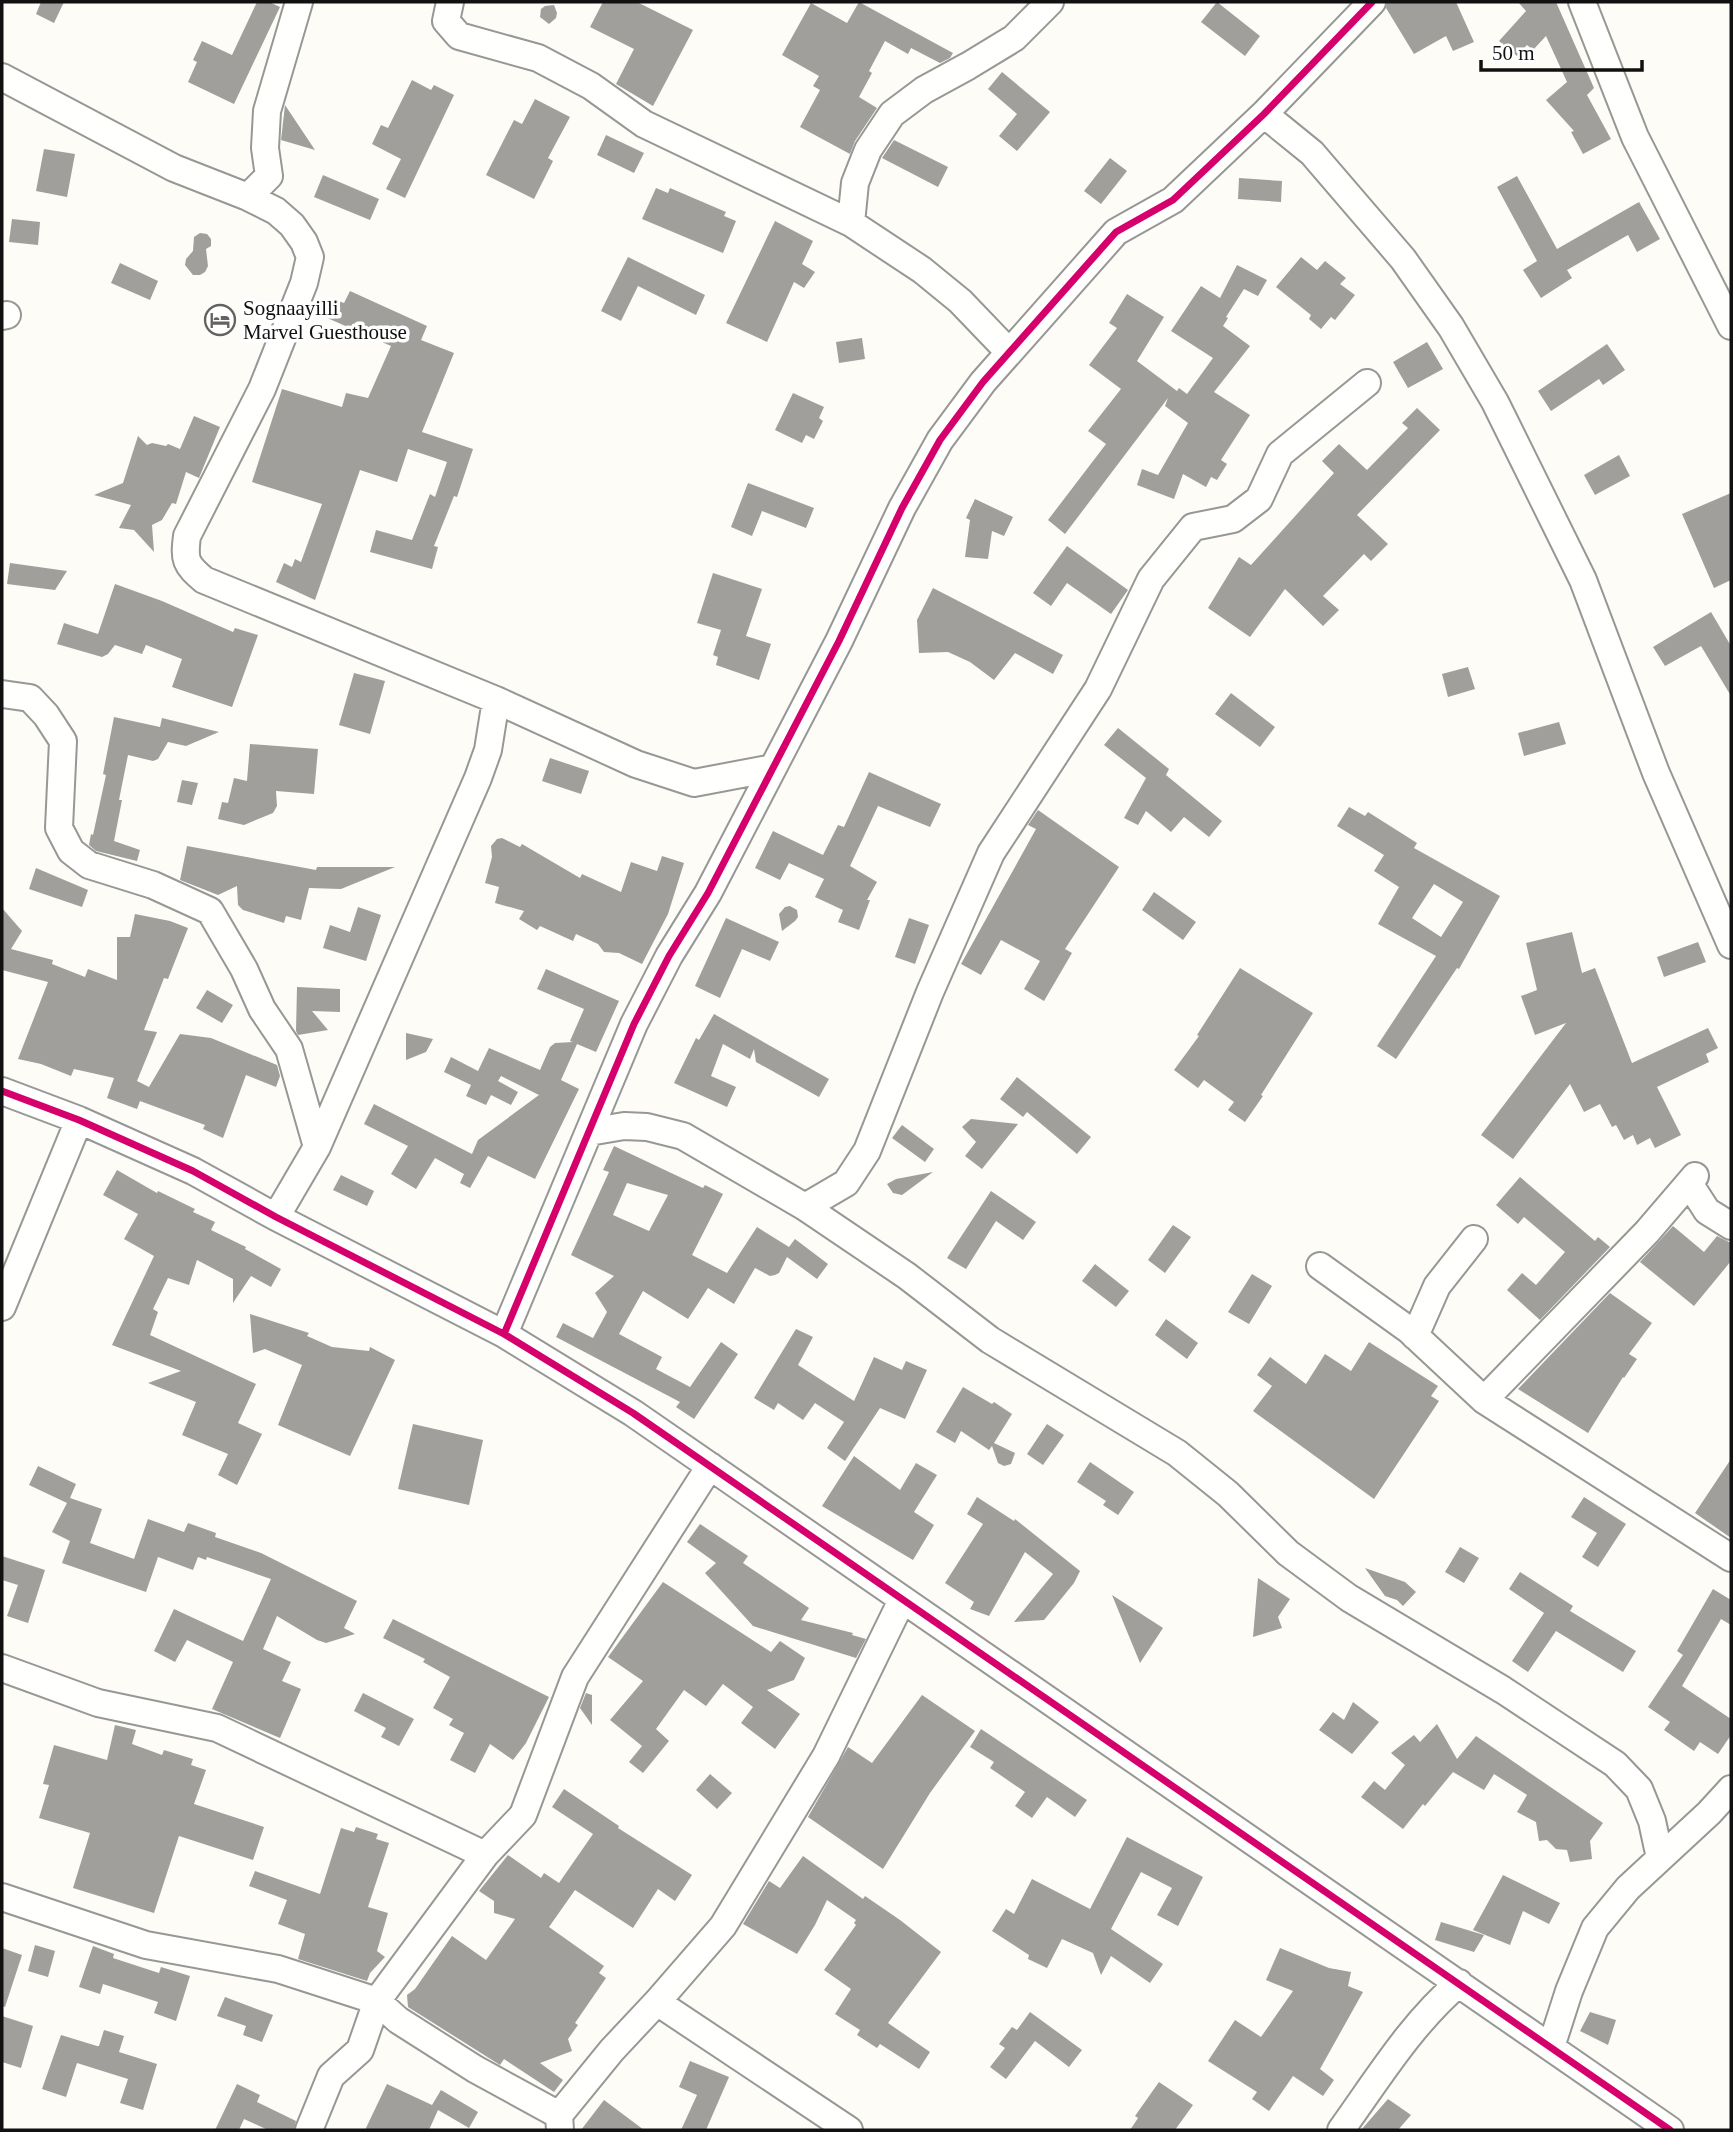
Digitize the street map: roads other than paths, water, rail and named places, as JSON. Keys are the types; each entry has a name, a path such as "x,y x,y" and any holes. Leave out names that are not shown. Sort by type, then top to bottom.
{"street":[{"path":"248,197 269,176 265,148 267,111 299,2"},
{"path":"450,2 446,21 459,36 538,58 591,86 644,124 851,223 922,270 960,301 1009,352"},
{"path":"851,223 855,183 869,150 892,114 924,90 1014,38 1050,2"},
{"path":"504,1334 634,1024 669,956 708,893 839,641 902,508 940,440 1009,352 1116,232 1173,200 1264,114 1373,2"},
{"path":"1582,2 1635,137 1731,326"},
{"path":"2,77 174,168 276,211 292,225 304,242 310,257 304,283 262,389 187,536 184,556 189,567 204,580 496,699 636,764 694,783 773,768"},
{"path":"1264,114 1312,153 1403,259 1451,327 1495,402 1583,580 1656,773 1731,945"},
{"path":"805,1208 846,1183 867,1151 930,992 991,853 1098,689 1152,579 1193,527 1233,519 1259,499 1280,454 1367,383"},
{"path":"2,694 30,698 46,715 63,741 59,828 71,851 89,865 153,885 210,911 244,969 262,1009 289,1049 317,1147"},
{"path":"276,1217 317,1147 478,778 488,750 496,699"},
{"path":"2,1091 79,1120 193,1171 276,1217 504,1334 633,1413 1670,2130"},
{"path":"2,1307 79,1120"},
{"path":"589,1132 624,1126 683,1136 805,1208 907,1276 990,1340 1177,1453 1228,1494 1288,1553 1349,1598 1503,1690 1615,1764 1639,1789 1652,1821 1660,1858"},
{"path":"1484,1400 1610,1271 1692,1179 1707,1211 1731,1226"},
{"path":"1415,1336 1437,1286 1474,1240"},
{"path":"1320,1266 1415,1336 1484,1400 1731,1558"},
{"path":"309,2130 331,2076 360,2049 377,2001 485,1855 523,1815 575,1677 710,1466"},
{"path":"2,1897 146,1945 278,1969 377,2001 398,2020 559,2123 612,2050 723,1926 826,1756 902,1600"},
{"path":"2,1668 98,1703 217,1728 485,1855"},
{"path":"1551,2047 1569,1991 1595,1928 1628,1888 1731,1789"},
{"path":"1341,2130 1421,2020 1458,1983"},
{"path":"657,2002 849,2130"}],"place":[{"name":"Sognaayilli Marvel Guesthouse","path":"220,320"}]}
